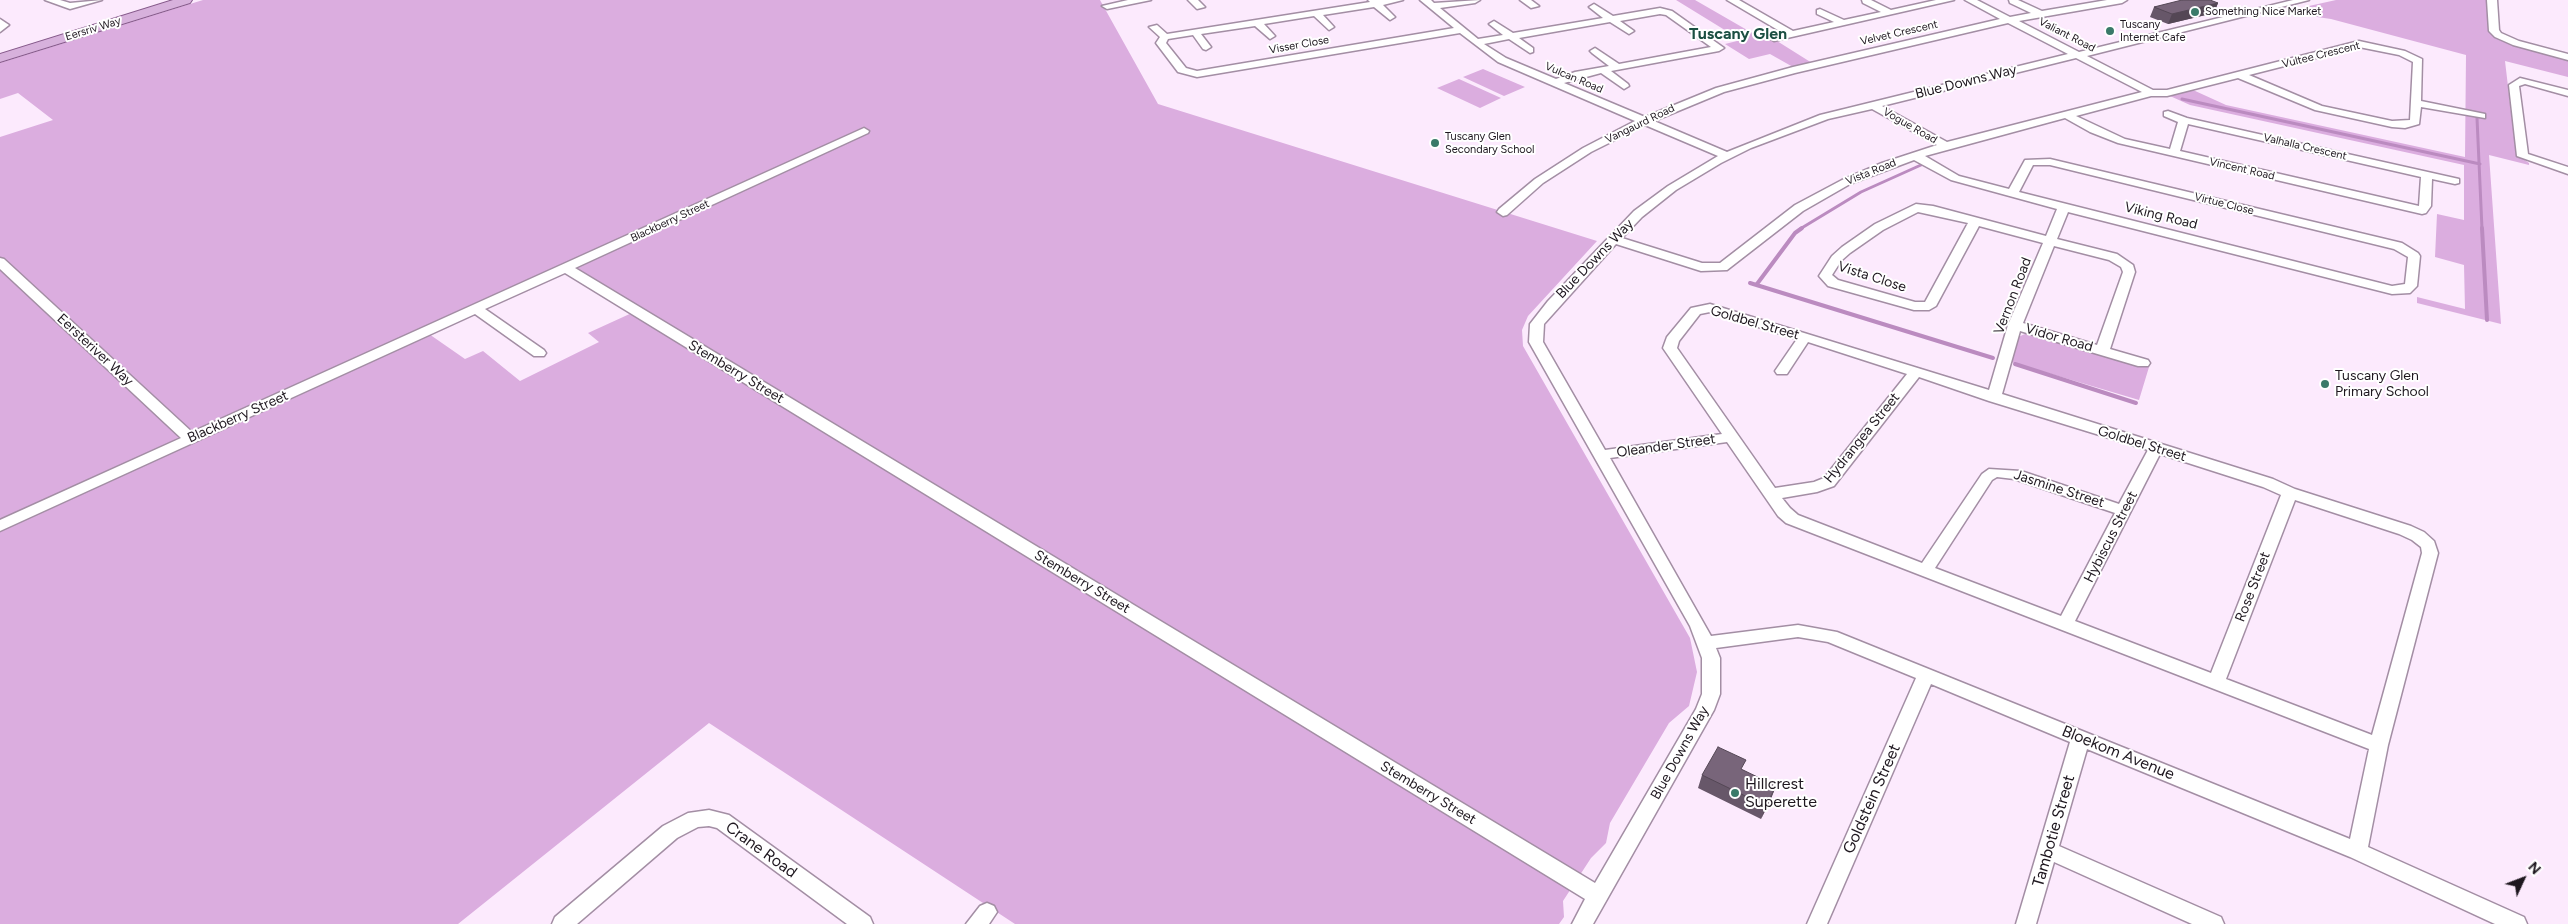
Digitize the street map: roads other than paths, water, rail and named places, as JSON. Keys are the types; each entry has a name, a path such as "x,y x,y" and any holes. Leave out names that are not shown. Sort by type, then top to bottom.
{"main road":[{"name":"Eersriv Way","path":"0,49 162,0"},
{"name":"Eersriv Way","path":"0,58 186,0"}],"street":[{"path":"50,0 70,6 97,0"},
{"path":"1107,6 1146,0"},
{"path":"1165,37 1375,2 1398,0"},
{"path":"1429,3 1469,0"},
{"path":"1525,0 1534,6"},
{"path":"1732,0 1792,34"},
{"name":"Velvet Crescent","path":"1774,38 1890,13 1934,1 1949,0"},
{"name":"Valiant Road","path":"1970,0 2151,93"},
{"name":"Velvet Crescent","path":"1793,70 2010,20 2122,0"},
{"name":"Blue Downs Way","path":"1582,924 1705,710 1711,694 1713,676 1708,643 1536,342 1537,324 1553,304 1638,214 1672,188 1727,156 1824,117 2304,0"},
{"path":"2492,0 2494,31 2516,43 2568,57"},
{"name":"Velvet Crescent","path":"1866,1 1890,13"},
{"path":"2013,1 2040,14"},
{"path":"1375,2 1390,17"},
{"name":"Vulcan Road","path":"1429,3 1476,42 1502,60 1727,156"},
{"path":"1594,6 1629,31"},
{"path":"1261,8 1273,20"},
{"path":"1476,42 1658,10 1666,12 1719,48 1573,75 1555,83"},
{"name":"Velvet Crescent","path":"1820,12 1843,23"},
{"name":"Visser Close","path":"1316,13 1329,27"},
{"path":"0,22 4,25 0,29"},
{"name":"Visser Close","path":"1257,22 1270,36"},
{"path":"1494,24 1530,50"},
{"name":"Visser Close","path":"1154,27 1165,37 1161,43 1182,70 1197,74 1462,30"},
{"path":"1195,32 1206,47"},
{"name":"Vultee Crescent","path":"2151,93 2167,94 2357,44 2370,44 2416,59 2417,103 2413,123 2392,124 2311,105 2240,75"},
{"path":"1595,51 1617,67"},
{"path":"1602,69 1624,86"},
{"name":"Vangaurd Road","path":"1503,212 1539,181 1609,138 1644,120 1720,90 1793,70"},
{"path":"2568,93 2525,81 2516,83 2521,152 2530,160 2568,171"},
{"name":"Vista Road","path":"1613,239 1700,267 1723,267 1777,222 1814,198 1872,171 1946,146 2151,93"},
{"path":"2417,103 2481,116"},
{"name":"Vogue Road","path":"1873,105 1946,146"},
{"name":"Valhalla Crescent","path":"2168,114 2184,120 2455,181"},
{"name":"Vincent Road","path":"2067,115 2105,135 2174,153 2422,210 2425,206 2426,175"},
{"path":"2174,153 2184,120"},
{"name":"Blackberry Street","path":"0,526 864,131"},
{"name":"Viking Road","path":"1916,156 1955,178 2012,194 2383,288 2405,290"},
{"name":"Virtue Close","path":"2012,194 2029,162 2044,161 2384,242 2403,248 2414,256 2411,286 2405,290"},
{"name":"Vernon Road","path":"1994,398 2016,325 2064,207"},
{"name":"Vista Close","path":"1975,221 1929,306 1914,306 1833,283 1825,276 1836,259 1846,250 1879,227 1912,209 1927,208 2051,241"},
{"name":"Vidor Road","path":"2051,241 2113,257 2128,267 2129,272 2102,351"},
{"name":"Eersteriver Way","path":"0,262 190,439"},
{"name":"Stemberry Street","path":"566,268 1598,896"},
{"name":"Goldbel Street","path":"2357,851 2378,745 2430,549 2424,540 2405,530 2268,483 1710,308 1693,313 1672,340 1670,348 1674,355 1787,516 1798,523 2378,745"},
{"path":"476,309 540,353"},
{"name":"Vidor Road","path":"2016,325 2143,363"},
{"path":"1782,371 1805,337"},
{"name":"Hydrangea Street","path":"1772,494 1817,487 1829,482 1916,372"},
{"name":"Oleander Street","path":"1600,455 1731,437"},
{"name":"Hybiscus Street","path":"2065,625 2156,448"},
{"name":"Jasmine Street","path":"1925,571 1987,477 1994,472 2016,474 2124,511"},
{"name":"Rose Street","path":"2216,682 2290,492"},
{"name":"Bloekom Avenue","path":"1708,643 1809,632 1842,640 2357,851 2517,924"},
{"name":"Goldstein Street","path":"1817,924 1926,674"},
{"name":"Tambotie Street","path":"2026,924 2081,737"},
{"name":"Crane Road","path":"562,924 670,832 695,819 709,818 722,821 863,924"},
{"path":"2048,850 2214,924"}],"waterway":[{"path":"2182,99 2479,164"},
{"path":"2477,118 2479,164"},
{"path":"2479,164 2482,229"},
{"path":"1800,229 1861,192 1921,165"},
{"path":"1757,284 1795,233 1802,228"},
{"path":"2482,228 2487,320"},
{"path":"1750,283 1993,358"},
{"path":"2015,364 2136,403"}],"place":[{"name":"Something Nice Market","path":"2195,12"},
{"name":"Tuscany Internet Cafe","path":"2110,31"},
{"name":"Tuscany Glen Secondary School","path":"1435,143"},
{"name":"Tuscany Glen Primary School","path":"2325,384"},
{"name":"Hillcrest Superette","path":"1735,793"}],"district":[{"name":"Tuscany Glen","path":"1738,34"}]}
